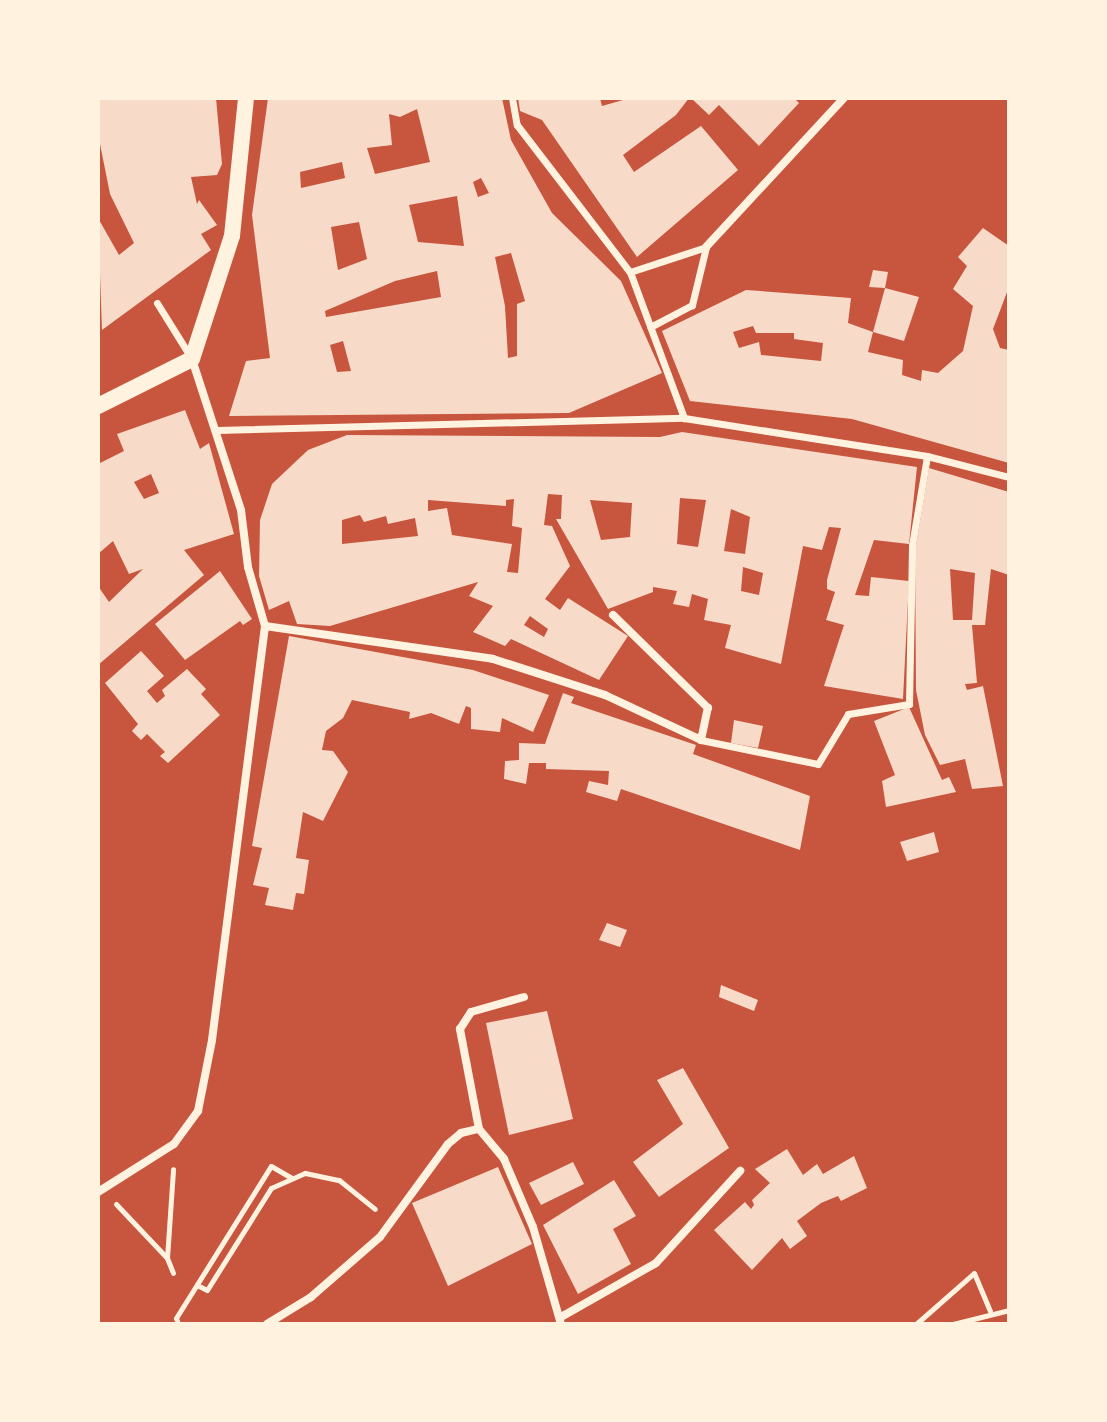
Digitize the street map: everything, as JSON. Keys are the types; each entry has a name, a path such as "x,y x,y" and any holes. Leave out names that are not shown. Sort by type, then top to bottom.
{"main road":[{"path":"98,406 192,359 232,236 246,98"}],"street":[{"path":"512,98 517,125 630,272 684,418"},
{"path":"630,272 706,247 844,98"},
{"path":"650,327 692,305 706,247"},
{"path":"101,1191 174,1144 198,1111 212,1040 265,626 217,430 192,359 157,303"},
{"path":"217,430 684,418 927,456 1009,477"},
{"path":"265,626 493,659 605,695 701,740 818,764 848,714 909,704 912,545 927,456"},
{"path":"613,615 708,708 701,740"},
{"path":"524,997 471,1012 460,1029 479,1129 504,1159 533,1227 561,1320 656,1263 740,1171"},
{"path":"267,1324 311,1297 390,1224 448,1144 461,1133 479,1129"}],"path":[{"path":"167,1258 174,1144"},
{"path":"178,1324 176,1318 271,1166 292,1179"},
{"path":"197,1285 207,1290 271,1188 305,1173 339,1180 390,1224"},
{"path":"101,1191 167,1258 173,1273"},
{"path":"916,1324 974,1273 990,1311"},
{"path":"953,1324 990,1311 1009,1310"}],"building":[{"path":"98,98 216,98 222,164 217,175 191,177 197,204 199,200 217,225 201,234 211,250 102,330 98,218 119,255 134,243 110,194 98,134"},
{"path":"268,98 502,98 511,140 552,213 621,281 662,373 569,413 229,416 246,361 270,358 252,215","holes":["417,109 430,162 375,174 367,148 392,145 389,114 400,117","342,162 345,178 301,188 300,172","481,178 489,193 478,197 473,182","457,196 464,246 418,242 409,205","359,222 367,259 338,270 331,227","511,253 525,301 517,304 517,356 508,358 505,306 495,257","437,271 441,297 326,317 325,311 395,281","343,341 351,371 337,372 330,345"]},
{"path":"518,98 600,98 602,106 630,98 689,98 676,115 623,155 634,172 701,126 738,170 637,257 542,120 520,111"},
{"path":"691,98 794,98 799,103 759,146 719,105 709,115"},
{"path":"983,228 1009,246 1009,287 993,329 1000,348 1009,350 1009,463 852,419 690,401 662,331 746,290 851,298 848,323 873,332 868,352 903,360 902,375 921,381 922,370 938,373 963,351 973,306 953,289 967,266 958,257","holes":["753,326 756,333 794,333 794,339 823,343 821,361 761,355 759,342 739,348 733,332"]},
{"path":"873,270 888,272 885,288 869,287"},
{"path":"885,288 919,297 904,341 873,332"},
{"path":"185,410 200,449 209,443 234,534 184,550 204,575 98,665 98,586 109,602 143,569 129,574 113,541 98,554 98,464 124,451 117,434","holes":["151,474 159,493 144,499 134,482"]},
{"path":"682,432 917,467 909,544 874,540 855,595 869,596 871,577 909,581 903,699 824,686 844,625 826,620 835,592 827,589 827,580 841,528 829,527 822,550 803,546 781,664 725,648 731,625 704,620 708,599 692,594 689,607 673,604 677,591 653,587 653,592 608,609 556,519 561,519 562,495 548,494 544,525 552,526 570,566 545,599 560,610 568,598 628,636 599,680 511,639 505,646 473,632 493,606 469,596 478,582 330,626 297,624 289,601 269,610 259,576 260,520 272,484 308,450 347,435 660,437","holes":["680,498 706,500 698,547 677,544","514,499 512,526 522,528 518,573 507,572 512,544 452,535 447,508 428,511 428,500 506,506 506,500","590,500 632,503 630,537 601,540","731,509 750,517 745,554 724,551","360,515 364,522 386,516 388,524 415,518 418,536 342,544 342,520","743,567 763,573 759,595 741,591","530,616 548,629 544,637 524,625"]},
{"path":"929,468 1009,492 1009,575 991,569 985,625 972,625 977,683 965,684 967,690 983,686 1003,786 972,789 965,759 940,765 925,735 916,690 915,551","holes":["950,569 975,573 972,620 953,620"]},
{"path":"220,571 252,619 243,625 240,621 185,660 155,624"},
{"path":"289,636 473,670 549,695 533,732 502,718 500,732 471,729 471,708 466,706 459,724 431,713 409,719 410,712 352,700 343,718 326,731 322,750 333,751 348,772 323,821 303,812 296,858 309,860 304,894 296,893 293,910 265,905 269,888 253,885 262,848 252,846"},
{"path":"141,651 164,676 147,691 157,703 165,696 162,690 187,669 206,689 201,694 220,715 168,763 160,756 165,752 147,734 141,740 132,731 138,724 105,683"},
{"path":"563,693 574,697 571,703 696,745 693,754 810,796 800,850 621,789 617,801 586,792 589,781 608,785 609,771 546,769 546,763 529,763 526,784 504,779 505,761 519,760 519,743 545,744"},
{"path":"909,707 942,780 949,777 956,792 886,807 882,781 895,775 874,721"},
{"path":"734,720 763,726 758,748 731,743"},
{"path":"934,832 939,852 907,861 900,842"},
{"path":"607,923 627,930 620,947 599,940"},
{"path":"721,985 758,1000 754,1011 719,997"},
{"path":"547,1011 573,1119 509,1135 486,1023"},
{"path":"683,1068 729,1148 659,1197 633,1162 683,1124 657,1080"},
{"path":"787,1149 803,1175 817,1164 823,1174 854,1156 867,1188 841,1201 838,1196 821,1203 797,1221 807,1236 790,1249 782,1238 752,1270 714,1230 745,1202 751,1209 754,1205 752,1200 770,1183 755,1169"},
{"path":"573,1162 584,1184 541,1205 529,1183"},
{"path":"498,1167 532,1244 448,1286 412,1203"},
{"path":"614,1180 636,1216 613,1229 631,1264 578,1294 543,1225"}]}
